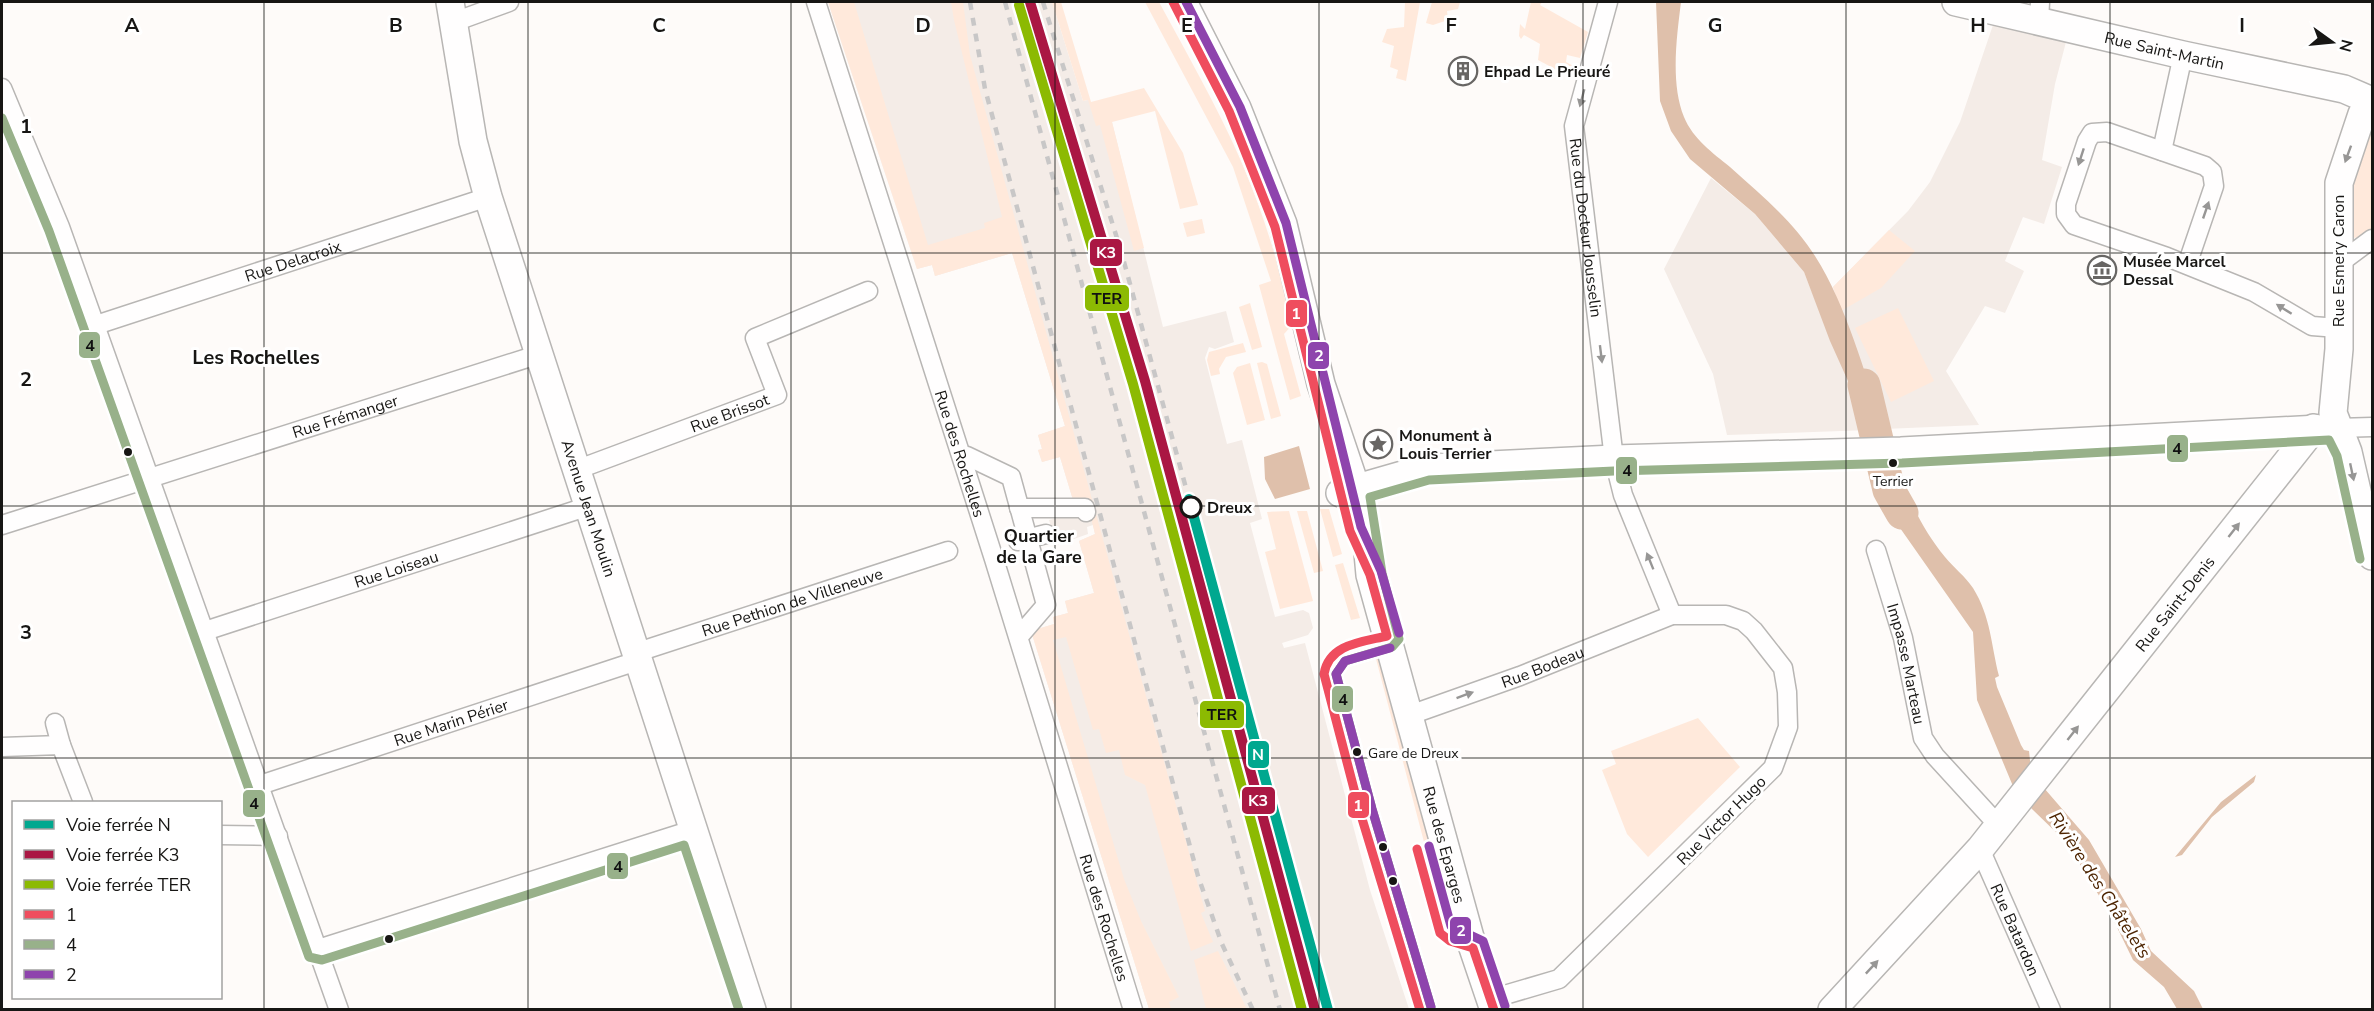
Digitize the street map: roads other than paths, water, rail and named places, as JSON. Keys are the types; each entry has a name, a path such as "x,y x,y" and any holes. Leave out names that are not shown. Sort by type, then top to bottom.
{"street":[{"path":"452,12 509,2"},
{"name":"Rue des Rochelles","path":"816,2 994,559 1133,1010"},
{"path":"1173,2 1229,111 1275,227 1348,491"},
{"path":"1183,2 1237,108 1282,224 1348,491"},
{"name":"Rue du Docteur Jousselin","path":"1608,2 1574,126 1614,459"},
{"name":"Rue Saint-Martin","path":"1956,2 2039,11 2183,55 2344,89 2373,102"},
{"name":"Avenue Jean Moulin","path":"452,12 473,141 488,197 639,656 692,830 752,1010"},
{"path":"2162,151 2183,55"},
{"path":"2,88 60,227 96,325 339,1010"},
{"name":"Rue Esmery Caron","path":"2373,102 2362,114 2339,183 2338,328 2333,413 2326,428 2348,452 2367,516 2373,556"},
{"path":"2187,265 2214,186 2214,177 2205,166 2107,132 2092,133 2086,141 2070,191 2066,214 2071,222 2081,228 2187,265 2263,297 2310,325 2338,328"},
{"name":"Rue Delacroix","path":"96,325 488,197"},
{"path":"2337,265 2373,239"},
{"name":"Rue Brissot","path":"576,470 777,395 755,338 868,291"},
{"name":"Rue Frémanger","path":"2,525 540,354"},
{"path":"1348,491 1427,468 1614,459 1901,451 2373,427"},
{"name":"Rue Saint-Denis","path":"1999,826 2326,428"},
{"path":"967,456 1011,477 1046,605 1022,633"},
{"path":"1614,459 1623,495 1672,615"},
{"name":"Rue des Eparges","path":"1348,491 1354,544 1370,575 1473,948 1501,1003"},
{"name":"Rue Loiseau","path":"205,631 589,506"},
{"path":"1019,508 1085,508 1086,512"},
{"path":"1018,541 1047,534"},
{"name":"Impasse Marteau","path":"1876,550 1903,638 1923,738 1935,756 1999,826"},
{"name":"Rue Pethion de Villeneuve","path":"639,656 948,551"},
{"name":"Rue Bodeau","path":"1410,715 1521,676 1672,615"},
{"name":"Rue Victor Hugo","path":"1501,1003 1559,979 1773,768 1788,727 1787,692 1783,668 1754,631 1743,621 1726,615 1672,615"},
{"name":"Rue Marin Périer","path":"260,785 639,656"},
{"path":"55,723 83,801"},
{"path":"2,747 61,744"},
{"path":"1832,1010 1999,826"},
{"path":"318,949 692,830"},
{"path":"222,835 278,836"},
{"name":"Rue Batardon","path":"1980,849 2051,1010"}],"water":[{"path":"1656,2 1681,2 1676,44 1676,74 1680,104 1688,125 1704,145 1775,208 1797,231 1815,256 1846,318 1884,429 1870,430 1830,341 1804,272 1755,214 1690,159 1671,131 1660,101"},
{"path":"1299,446 1310,489 1275,499 1265,479 1264,457"},
{"path":"1901,471 1908,494 1924,527 1945,557 1973,588 1984,610 1999,676 1995,678 1997,687 2021,745 2024,750 2029,751 2031,770 2015,791 1977,700 1973,632 1886,508 1868,472"},
{"path":"2256,775 2254,782 2212,817 2182,855 2175,857 2221,802"},
{"path":"2044,788 2089,840 2141,929 2151,951 2194,991 2203,1009 2177,1009 2164,987 2133,960 2112,917 2067,843 2030,807"}],"waterway":[{"name":"Rivière des Châtelets","path":"1864,385 1889,490 1902,513"}],"railway":[{"path":"970,2 985,89 1198,876 1222,944 1253,1010"},
{"path":"1005,2 1280,1010"},
{"path":"1043,2 1121,251 1189,499"}],"rail line":[{"name":"K3","path":"1030,2 1145,381 1315,1010"},
{"name":"TER","path":"1019,5 1133,384 1302,1010"},
{"name":"N","path":"1189,499 1328,1010"}],"place":[{"name":"Ehpad Le Prieuré","path":"1463,71"},
{"name":"Musée Marcel Dessal","path":"2102,270"},
{"name":"Monument à Louis Terrier","path":"1378,444"},
{"name":"Terrier","path":"1893,463"},
{"name":"Dreux","path":"1191,507"},
{"name":"Gare de Dreux","path":"1357,752"}],"district":[{"name":"Les Rochelles","path":"256,357"},
{"name":"Quartier de la Gare","path":"1039,546"}]}
